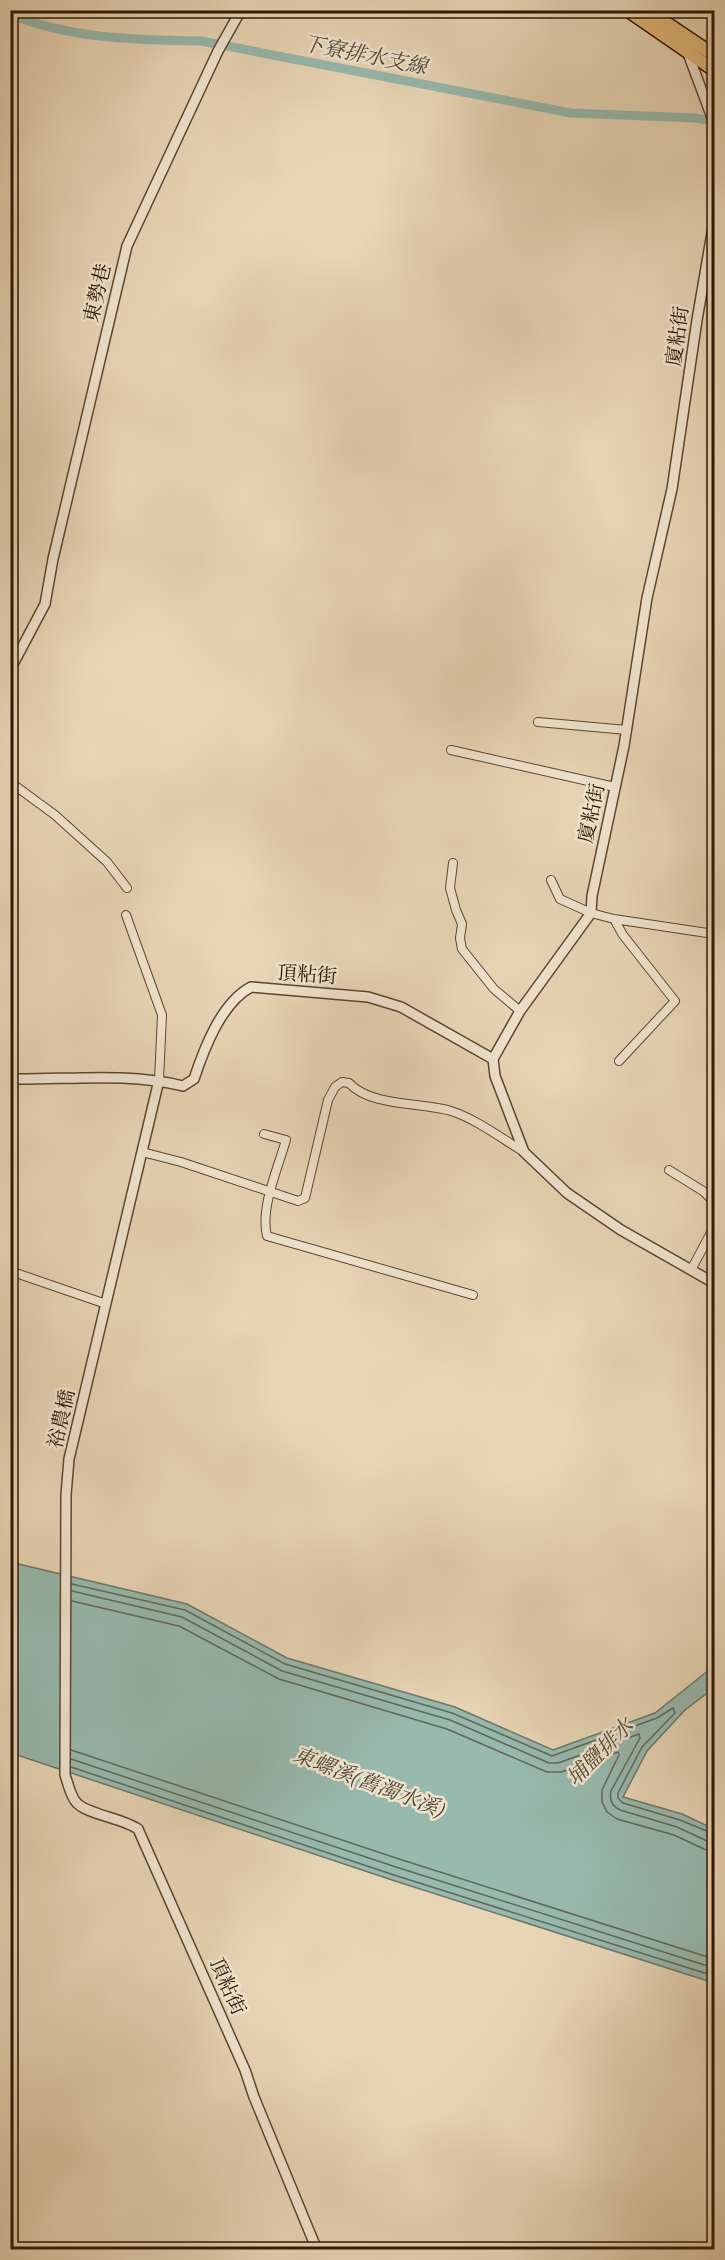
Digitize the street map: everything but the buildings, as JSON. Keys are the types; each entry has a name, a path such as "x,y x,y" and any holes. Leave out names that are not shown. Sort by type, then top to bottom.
{"main road":[{"path":"627,10 714,70"},
{"path":"647,10 714,55"}],"street":[{"name":"東勢巷","path":"10,670 45,604 53,560 127,246 219,51 241,10"},
{"path":"686,37 687,52 714,123"},
{"name":"廈粘街","path":"493,1059 520,1011 591,913 592,896 627,730 647,598 672,489 714,221"},
{"path":"538,723 627,730"},
{"path":"452,750 615,787"},
{"path":"10,782 55,815 107,862 128,888"},
{"path":"453,863 450,888 462,924 460,938 462,949 494,989 520,1011"},
{"path":"551,880 560,900 591,913 614,919 714,934"},
{"path":"126,915 162,1015 159,1080"},
{"path":"614,919 623,935 675,1000 619,1061"},
{"name":"頂粘街","path":"10,1079 117,1078 159,1080 183,1086 194,1079 215,1027 243,991 251,987 362,996 401,1007 493,1059"},
{"path":"493,1059 495,1076 524,1152"},
{"name":"裕農橋","path":"65,1775 66,1495 69,1460 159,1080"},
{"path":"142,1152 181,1162 298,1201 305,1198 328,1100 342,1082 349,1083 355,1089 390,1102 450,1111 472,1121 524,1152 567,1193 621,1230 714,1283"},
{"path":"264,1134 286,1140 270,1192 264,1225 267,1236 473,1295"},
{"path":"669,1170 703,1191 714,1202"},
{"path":"692,1270 714,1227"},
{"path":"10,1270 106,1304"},
{"name":"頂粘街","path":"65,1775 76,1802 82,1808 130,1824 138,1829 245,2070 317,2250"}],"water":[{"path":"10,1562 187,1604 287,1658 455,1707 553,1750 655,1713 714,1666 714,1688 685,1710 647,1751 623,1797 682,1814 714,1829 714,1983 392,1880 11,1753"}],"waterway":[{"name":"下寮排水支線","path":"10,14 56,29 128,39 201,41 571,113 695,118 714,121"}],"water label":[{"name":"埔鹽排水","path":"600,1752"},
{"name":"東螺溪(舊濁水溪)","path":"369,1782"}]}
